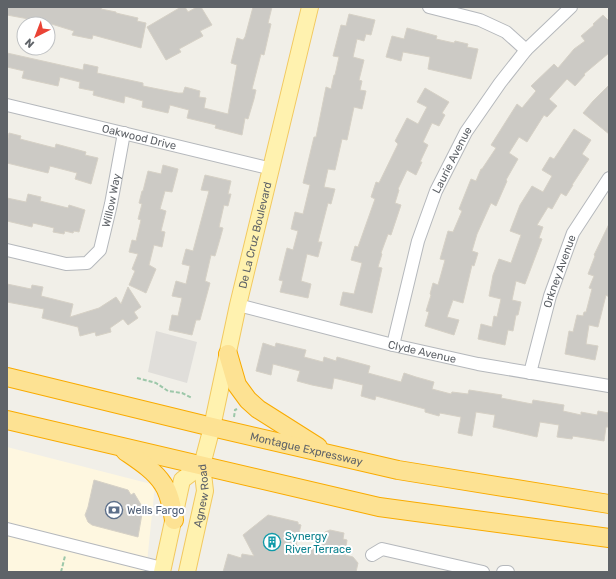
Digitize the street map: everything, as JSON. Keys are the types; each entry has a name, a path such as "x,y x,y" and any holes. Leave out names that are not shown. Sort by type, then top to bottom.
{"highway":[{"path":"228,354 237,385 248,400 258,409 329,454"},
{"name":"Montague Expressway","path":"7,377 212,428 398,470 609,504"},
{"path":"7,420 379,507 609,538"},
{"path":"7,431 29,425"},
{"path":"117,446 147,467 163,484 170,499 174,520"}],"main road":[{"name":"De La Cruz Boulevard","path":"202,465 212,428 238,305 310,7"},
{"name":"Agnew Road","path":"162,570 182,480 202,465"},
{"name":"Agnew Road","path":"187,572 205,491 202,465"}],"street":[{"path":"429,7 480,20 506,32 526,50"},
{"name":"Laurie Avenue","path":"393,345 418,241 436,191 466,132 500,83 526,50 571,7"},
{"name":"Oakwood Drive","path":"7,105 272,169"},
{"name":"Willow Way","path":"7,250 66,264 87,263 100,250 111,204 124,133"},
{"name":"Orkney Avenue","path":"530,373 550,296 573,233 609,178"},
{"name":"Clyde Avenue","path":"238,305 393,345 478,364 609,386"},
{"path":"7,529 162,570"},
{"path":"372,554 382,549 483,572"},
{"path":"503,572 508,572"}],"path":[{"path":"137,378 156,383 168,391 182,393 192,398"},
{"path":"233,410 235,410 234,417"},
{"path":"61,572 68,544"}],"shaded area":[{"path":"156,331 197,342 187,383 148,372"},
{"path":"7,447 155,485 146,572 7,572"}],"building":[{"path":"7,7 102,7 101,9 138,18 137,21 146,23 141,48 93,35 92,39 72,35 74,31 56,25 56,16 16,17 7,15"},
{"path":"181,7 185,7 188,12 197,7 201,7 212,25 200,31 203,36 179,49 181,52 166,60 147,27"},
{"path":"253,7 272,7 268,23 271,24 264,55 261,54 252,89 256,90 254,99 248,119 245,118 242,135 215,128 216,125 187,118 189,110 170,105 168,113 142,107 143,101 125,96 124,103 93,95 94,91 79,88 80,82 60,77 58,86 22,78 24,71 7,67 7,53 83,70 84,64 98,67 97,73 143,83 143,86 178,93 183,93 185,87 200,91 199,97 206,98 204,108 228,114 237,65 231,63 237,38 243,40"},
{"path":"349,14 375,20 371,35 366,34 364,41 357,39 353,57 364,60 359,80 362,81 360,90 366,91 362,109 354,107 347,140 342,139 335,170 328,169 324,187 335,189 331,204 328,203 318,242 322,242 318,257 307,254 301,281 311,284 308,298 280,292 283,281 279,280 287,248 293,250 298,231 291,229 295,212 303,214 310,185 303,183 314,137 316,137 326,87 331,89 335,75 339,57 333,56 341,25 346,26"},
{"path":"603,15 609,21 609,53 584,74 585,75 575,86 567,79 549,99 557,106 547,117 544,115 527,142 519,137 509,153 518,159 506,180 507,181 496,206 491,203 477,234 472,251 478,253 474,266 472,265 463,303 453,300 447,317 459,320 454,335 425,326 429,312 426,311 433,283 438,285 445,260 440,259 448,231 453,232 462,211 459,209 471,179 476,181 481,169 496,148 491,145 517,104 522,108 536,91 531,86 554,64 558,68 574,49 585,41 581,36"},
{"path":"407,28 437,36 436,39 468,44 467,47 478,49 471,79 428,69 430,57 403,52 401,61 386,57 392,36 404,39"},
{"path":"609,85 609,134 583,113"},
{"path":"425,88 449,102 442,113 445,115 439,126 432,123 423,142 428,145 416,175 407,170 398,189 395,203 401,205 391,235 388,234 381,253 378,267 382,268 372,313 340,305 343,292 354,294 362,263 351,260 355,246 358,247 375,199 371,197 376,182 379,183 398,144 395,141 407,118 418,124 427,107 417,102"},
{"path":"574,129 591,140 582,154 589,159 566,196 561,193 552,209 548,207 537,225 543,227 539,238 542,239 525,284 516,281 512,300 521,302 518,315 516,315 513,331 508,330 505,345 478,339 481,324 492,327 494,316 497,317 501,299 489,296 493,275 499,259 511,263 521,235 510,231 520,205 532,186 543,192 552,176 542,170 550,157 554,159"},
{"path":"9,133 21,136 20,139 55,148 56,144 86,152 85,155 98,158 91,184 75,179 77,173 50,166 48,173 7,163 7,144"},
{"path":"163,165 178,169 172,192 165,191 160,209 166,211 161,231 165,232 162,247 154,245 149,265 156,269 146,293 129,285 135,271 132,269 138,254 129,252 132,240 136,241 141,220 138,219 142,204 139,203 148,171 161,174"},
{"path":"205,175 231,181 228,194 231,194 228,206 224,205 219,227 223,228 215,256 211,255 205,281 210,283 200,320 196,320 192,335 169,330 172,315 178,316 182,298 172,296 176,281 186,284 190,266 182,264 186,249 193,251 209,191 201,190"},
{"path":"28,194 41,197 40,201 68,208 69,205 85,210 79,232 74,231 73,233 65,231 64,234 53,232 54,228 33,223 32,227 7,221 7,198 26,202"},
{"path":"609,224 609,297 606,295 598,327 589,325 586,344 598,346 595,360 565,354 569,331 573,332 577,315 583,316 584,312 586,312 592,289 589,288 594,276 588,274 595,256 594,255"},
{"path":"7,284 31,289 32,285 43,287 41,296 73,304 70,317 99,308 116,297 121,304 128,287 141,307 134,312 138,318 128,325 123,319 110,328 111,332 96,336 95,332 80,336 78,327 42,318 44,309 7,302"},
{"path":"263,343 275,347 276,343 306,350 304,357 323,362 324,357 336,361 337,357 370,366 368,373 401,382 404,373 434,382 432,389 451,394 452,392 468,394 469,390 502,395 501,398 532,404 533,400 564,405 563,411 581,415 581,412 597,415 598,411 609,413 608,427 606,427 604,441 573,436 572,439 557,437 559,425 540,422 537,437 493,427 495,415 476,412 472,436 458,433 461,417 440,413 439,416 425,412 425,409 376,396 375,400 361,396 363,385 334,378 332,389 312,385 297,381 300,371 273,364 271,375 256,371"},
{"name":"Wells Fargo","path":"94,480 128,490 131,495 134,493 143,508 138,537 92,525 88,522 85,515"},
{"name":"Synergy River Terrace","path":"268,515 298,522 298,524 301,525 296,545 321,550 325,532 330,530 344,533 343,539 347,540 345,555 353,557 358,563 356,572 223,572 228,554 241,558 242,554 254,556 243,535"}],"place":[{"name":"Wells Fargo","path":"114,510"},
{"name":"Synergy River Terrace","path":"272,542"}]}
